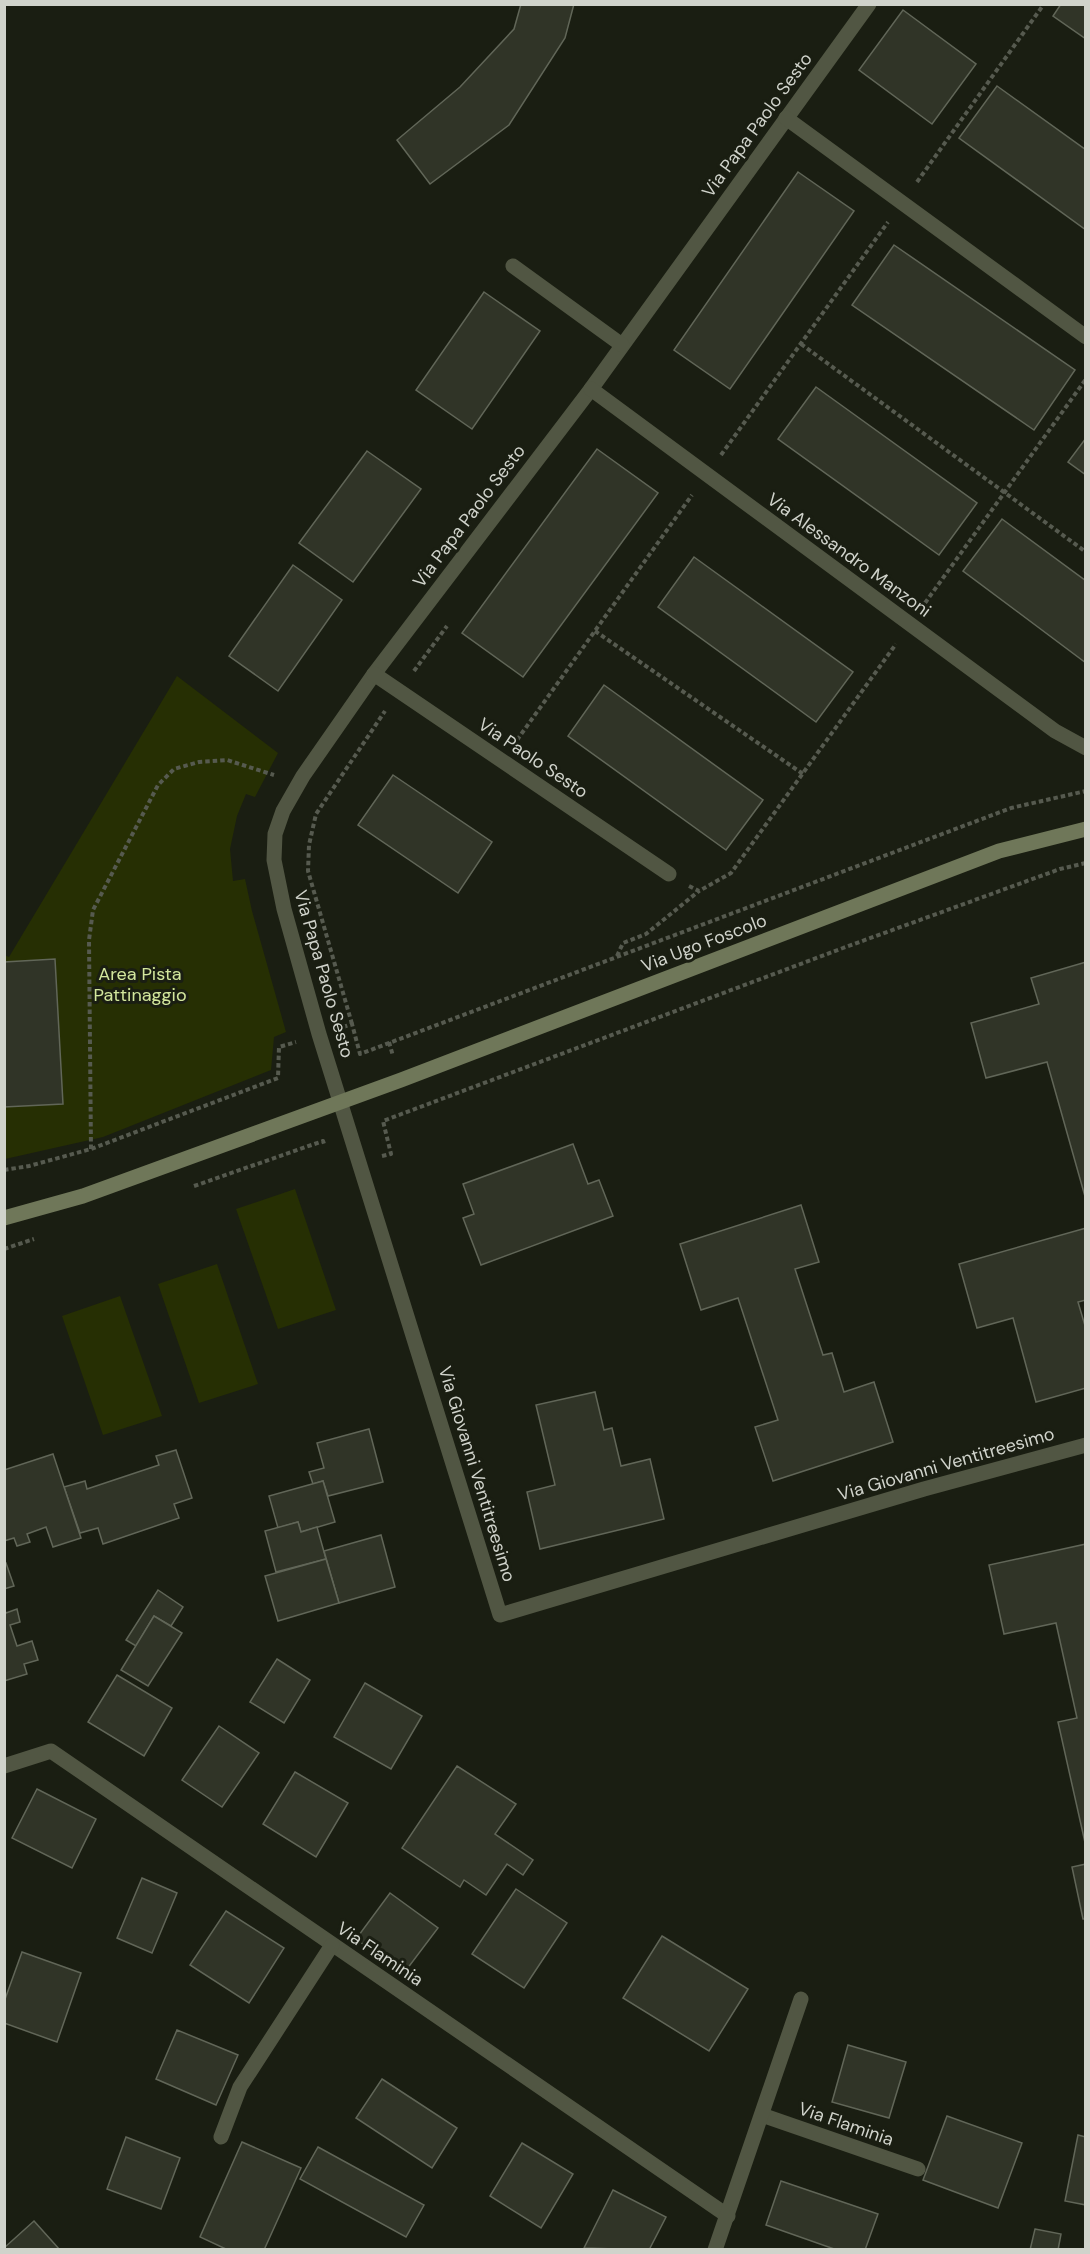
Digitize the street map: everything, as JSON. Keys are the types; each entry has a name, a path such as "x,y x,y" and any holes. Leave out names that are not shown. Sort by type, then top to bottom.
{"street":[{"name":"Via Papa Paolo Sesto","path":"340,1102 284,909 274,860 275,834 283,811 298,784 374,674 591,388 869,4"},
{"path":"786,118 1086,337"},
{"path":"513,266 622,345"},
{"name":"Via Alessandro Manzoni","path":"591,388 1055,731 1086,748"},
{"name":"Via Paolo Sesto","path":"374,674 669,874"},
{"name":"Via Ugo Foscolo","path":"340,1102 999,851 1086,829"},
{"path":"4,1218 83,1196 340,1102"},
{"name":"Via Giovanni Ventitreesimo","path":"340,1102 500,1615 924,1489 1086,1445"},
{"name":"Via Flaminia","path":"4,1766 51,1751 728,2216"},
{"path":"221,2137 240,2087 332,1945"},
{"path":"715,2250 801,1999"},
{"name":"Via Flaminia","path":"762,2115 918,2169"}],"path":[{"path":"502,761 1044,4"},
{"path":"801,344 1086,552"},
{"path":"616,957 622,943 646,934 699,891 732,873 1086,380"},
{"path":"449,623 399,690 316,814 309,845 309,871 360,1054 1011,808 1086,791"},
{"path":"595,631 803,774"},
{"path":"91,1149 89,940 93,910 158,785 174,769 199,762 227,760 298,784"},
{"path":"360,1163 391,1154 383,1121 843,948 1060,869 1086,863"},
{"path":"669,874 699,891"},
{"path":"4,1170 29,1166 91,1149 278,1078 279,1047 352,1024"},
{"path":"188,1188 323,1141 326,1151"},
{"path":"4,1249 36,1238"}],"green space":[{"name":"Area Pista Pattinaggio","path":"177,676 278,753 255,797 246,794 237,816 230,849 233,881 245,879 286,1032 274,1037 271,1070 103,1137 5,1159 4,955 9,957"},
{"path":"295,1189 336,1310 278,1329 236,1209"},
{"path":"217,1264 258,1384 199,1403 158,1284"},
{"path":"120,1296 162,1416 103,1435 62,1316"}],"building":[{"path":"521,4 574,4 565,38 509,125 430,184 397,140 460,87 514,29"},
{"path":"1061,4 1086,4 1086,39 1053,16"},
{"path":"903,10 976,64 932,124 859,70"},
{"path":"997,86 1086,150 1086,230 959,138"},
{"path":"798,172 854,211 730,389 674,350"},
{"path":"894,245 1075,370 1034,430 852,305"},
{"path":"484,292 540,331 472,429 416,390"},
{"path":"816,387 977,503 939,555 778,439"},
{"path":"1086,438 1086,475 1068,462"},
{"path":"597,449 658,493 523,677 462,633"},
{"path":"367,451 421,489 353,582 299,543"},
{"path":"1002,519 1086,581 1086,663 963,571"},
{"path":"694,557 853,672 816,722 658,607"},
{"path":"293,565 342,600 278,691 229,656"},
{"path":"604,685 763,800 726,850 568,736"},
{"path":"393,775 492,842 458,893 358,825"},
{"path":"55,959 63,1104 4,1107 4,962"},
{"path":"1086,962 1086,1200 1047,1062 986,1078 971,1023 1039,1004 1031,978"},
{"path":"573,1144 588,1184 599,1180 613,1216 481,1265 463,1218 474,1214 463,1184"},
{"path":"801,1205 819,1262 795,1269 823,1355 832,1353 844,1392 874,1382 893,1442 773,1481 755,1427 778,1420 738,1298 701,1310 680,1244"},
{"path":"1086,1228 1086,1300 1078,1302 1086,1329 1086,1388 1036,1402 1013,1318 977,1328 959,1264"},
{"path":"595,1392 604,1430 612,1428 621,1466 650,1459 664,1519 540,1549 527,1492 555,1485 536,1405"},
{"path":"369,1429 383,1482 328,1496 323,1481 313,1484 309,1472 324,1468 317,1443"},
{"path":"176,1450 192,1498 174,1504 179,1518 103,1544 98,1528 80,1533 64,1487 85,1481 87,1489 159,1465 156,1456"},
{"path":"53,1454 81,1538 53,1547 46,1527 27,1534 30,1542 17,1546 14,1538 4,1541 4,1470"},
{"path":"323,1481 335,1522 301,1532 298,1522 278,1528 269,1496"},
{"path":"298,1522 301,1532 317,1527 326,1559 276,1572 265,1531"},
{"path":"381,1535 395,1587 339,1603 324,1551"},
{"path":"1086,1544 1086,1847 1058,1722 1077,1718 1056,1623 1004,1634 989,1565"},
{"path":"326,1559 339,1603 278,1621 265,1576"},
{"path":"6,1563 14,1586 4,1589 4,1564"},
{"path":"158,1590 183,1607 171,1626 154,1616 136,1646 126,1640"},
{"path":"4,1608 6,1613 17,1609 20,1622 10,1625 17,1646 32,1641 38,1660 24,1664 27,1674 4,1681"},
{"path":"154,1616 182,1633 148,1686 121,1670"},
{"path":"277,1659 310,1680 284,1723 250,1702"},
{"path":"117,1675 172,1708 144,1756 88,1722"},
{"path":"365,1683 422,1716 391,1769 334,1737"},
{"path":"219,1726 259,1753 222,1807 182,1780"},
{"path":"457,1766 516,1804 495,1834 533,1860 523,1875 507,1864 486,1895 464,1880 460,1887 402,1848"},
{"path":"295,1772 348,1803 316,1857 263,1824"},
{"path":"37,1789 96,1819 72,1868 12,1838"},
{"path":"1086,1864 1086,1919 1083,1919 1072,1867"},
{"path":"142,1878 177,1893 152,1953 117,1938"},
{"path":"516,1889 567,1923 524,1988 472,1954"},
{"path":"390,1893 438,1928 404,1973 356,1939"},
{"path":"226,1911 284,1948 249,2003 190,1965"},
{"path":"662,1936 748,1989 709,2051 623,1998"},
{"path":"22,1952 81,1973 57,2042 4,2023 4,2002"},
{"path":"177,2030 238,2055 216,2105 156,2079"},
{"path":"848,2045 906,2062 889,2118 832,2102"},
{"path":"382,2079 457,2128 432,2168 356,2118"},
{"path":"947,2116 1022,2143 998,2208 923,2180"},
{"path":"1078,2135 1086,2137 1086,2205 1065,2201"},
{"path":"126,2137 180,2158 161,2209 107,2189"},
{"path":"242,2142 301,2168 264,2250 228,2250 200,2237"},
{"path":"522,2143 573,2174 541,2228 490,2196"},
{"path":"318,2147 424,2205 406,2237 300,2179"},
{"path":"781,2181 878,2214 865,2250 837,2250 766,2225"},
{"path":"613,2190 666,2217 649,2250 584,2248"},
{"path":"34,2221 60,2250 4,2250 4,2248"},
{"path":"1035,2229 1061,2234 1058,2250 1030,2250"}]}
